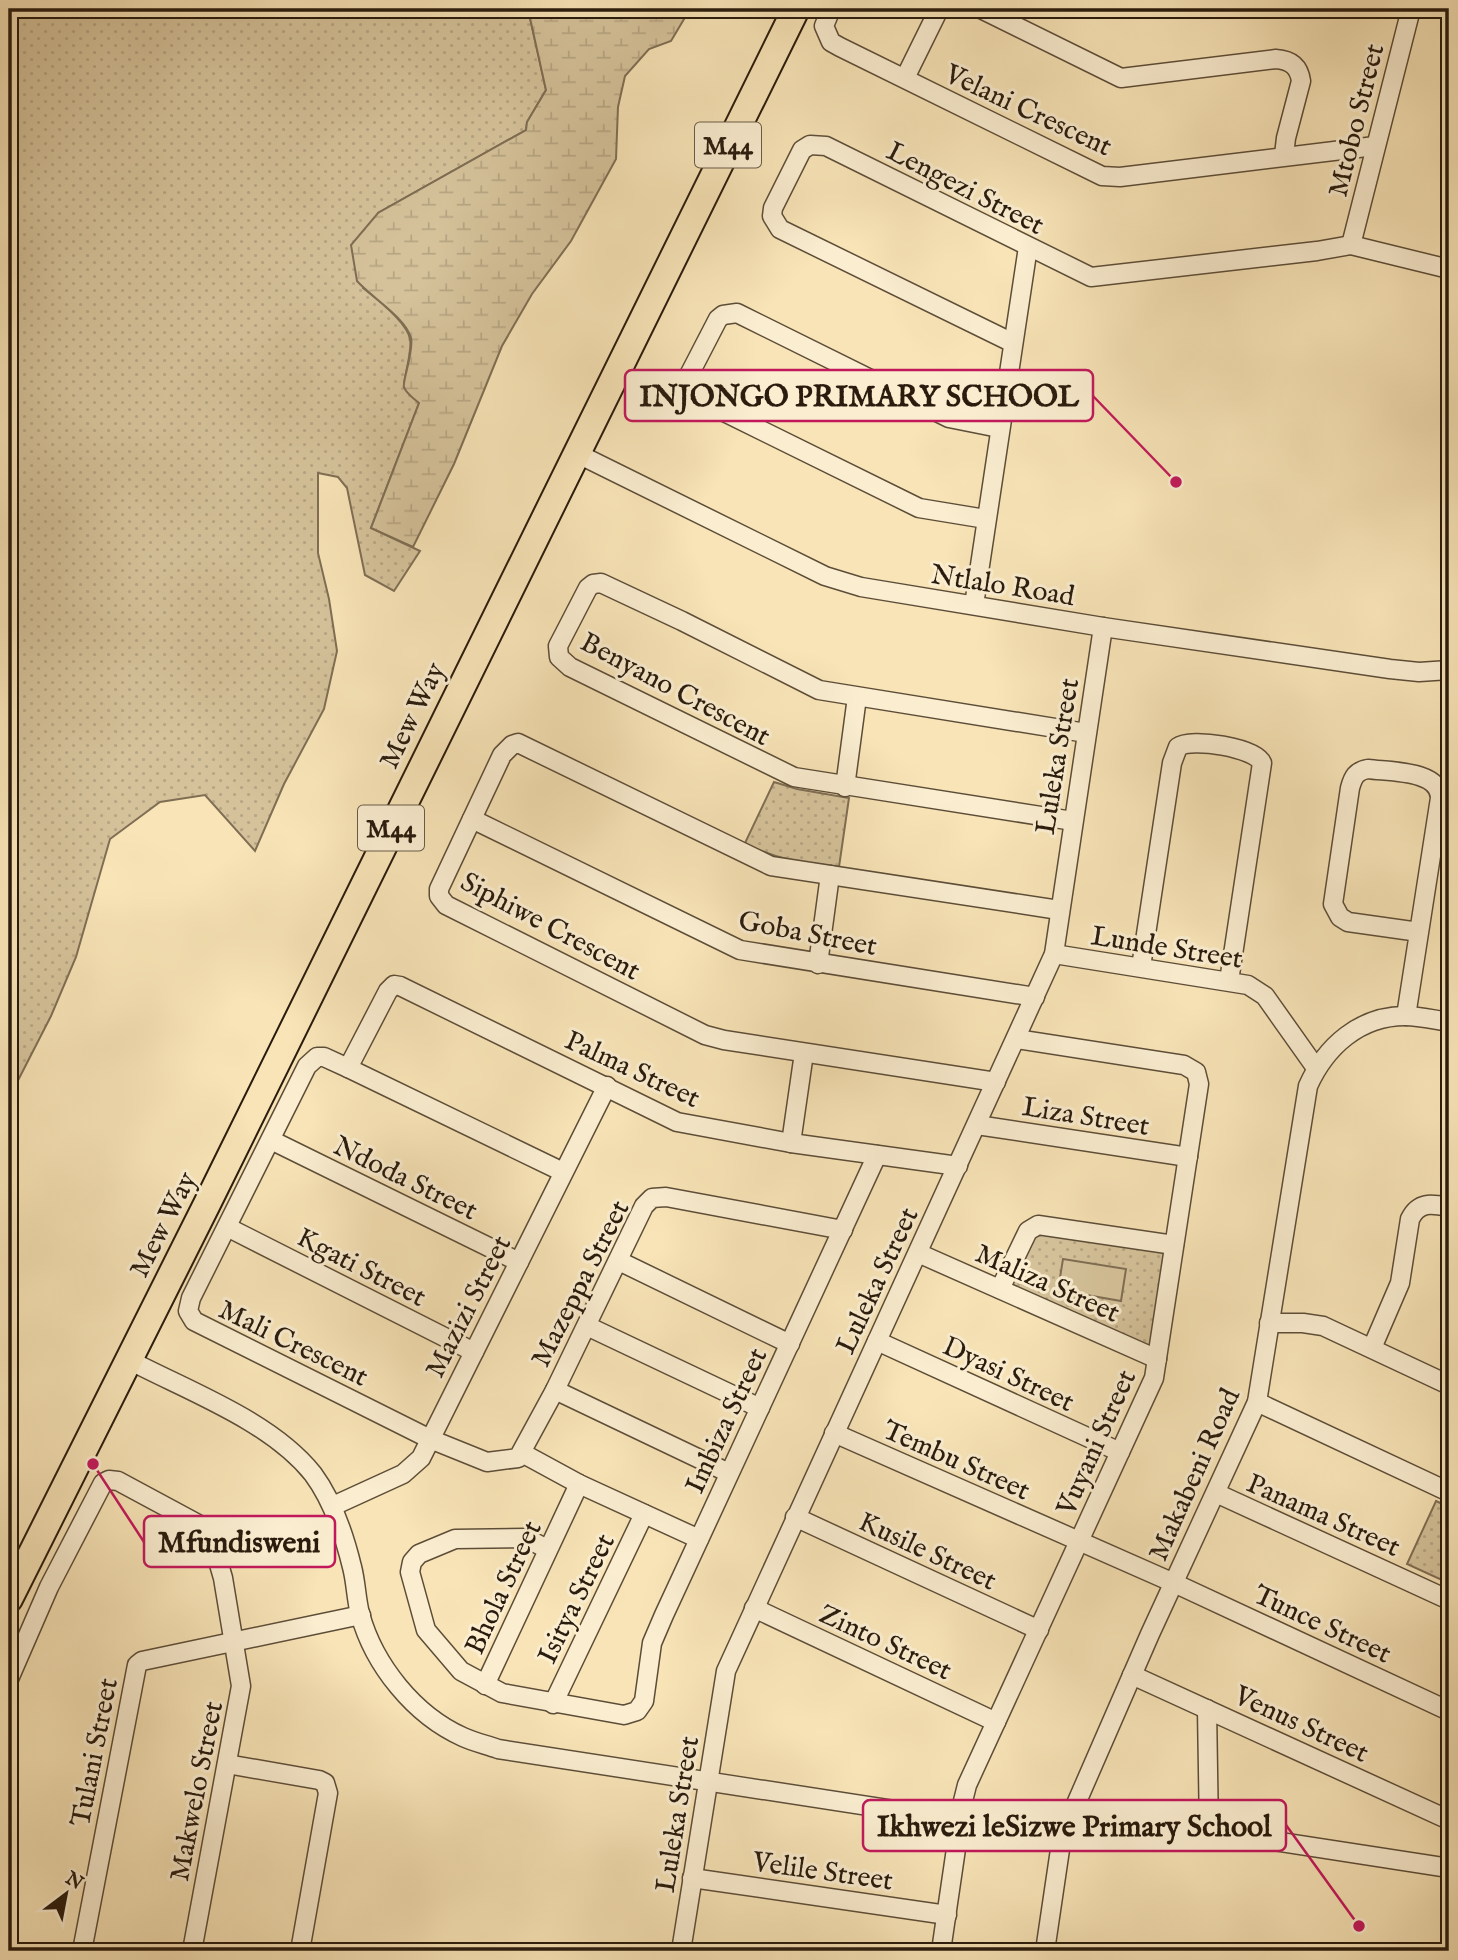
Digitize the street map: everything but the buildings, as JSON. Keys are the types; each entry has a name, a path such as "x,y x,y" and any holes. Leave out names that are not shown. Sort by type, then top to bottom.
{"main road":[{"name":"Mew Way","path":"9,1599 796,9"}],"street":[{"name":"Velani Crescent","path":"831,9 824,26 831,42 1102,176 1120,177 1375,146"},
{"path":"905,78 939,9"},
{"path":"981,9 1121,78 1276,59 1290,62 1300,73 1301,81 1284,155"},
{"name":"Mtobo Street","path":"1351,245 1411,9"},
{"name":"Lengezi Street","path":"1013,343 788,234 775,223 772,208 797,158 810,145 826,146 1082,275 1101,277 1351,245 1449,269"},
{"path":"974,605 1028,247"},
{"path":"986,519 919,508 706,403 690,391 688,377 718,319 723,315 737,313 938,413 999,428"},
{"name":"Ntlalo Road","path":"576,453 825,576 861,587 1391,669 1419,672 1449,670"},
{"name":"Benyano Crescent","path":"1073,821 794,777 570,667 559,657 558,646 588,588 601,583 658,608 826,692 1086,733"},
{"name":"Luleka Street","path":"681,1951 726,1671 1054,954 1103,626"},
{"path":"845,787 857,697"},
{"path":"1141,967 1172,763 1178,747 1190,741 1248,751 1260,758 1262,763 1229,981"},
{"name":"Siphiwe Crescent","path":"996,1082 705,1035 446,905 439,895 439,889 502,755 518,743 761,862 1059,910"},
{"path":"1406,1016 1419,932 1440,791 1437,784 1424,777 1361,770 1352,780 1350,788 1333,904 1335,911 1348,922 1419,932"},
{"name":"Goba Street","path":"472,819 733,948 818,964 1035,997"},
{"path":"818,964 830,875"},
{"name":"Lunde Street","path":"1054,954 1248,985 1265,996 1316,1068"},
{"name":"Palma Street","path":"348,1068 388,991 394,985 688,1125 791,1143 958,1166"},
{"name":"Makabeni Road","path":"1045,1951 1062,1836 1132,1675 1257,1402 1308,1086 1316,1068 1329,1050 1365,1024 1384,1018 1406,1016 1449,1022"},
{"name":"Vuyani Street","path":"941,1951 967,1785 1154,1378 1199,1084 1198,1076 1191,1068 1016,1039"},
{"path":"791,1143 804,1053"},
{"name":"Mali Crescent","path":"522,1453 518,1458 487,1462 430,1438 194,1321 188,1311 189,1304 312,1060 324,1057 563,1172"},
{"name":"Mazizi Street","path":"333,1506 403,1475 421,1458 607,1086"},
{"name":"Liza Street","path":"976,1125 1188,1157"},
{"name":"Ndoda Street","path":"271,1140 519,1262"},
{"name":"Imbiza Street","path":"637,1712 644,1701 652,1643 877,1155"},
{"name":"Mazeppa Street","path":"522,1453 644,1206 652,1198 666,1197 843,1230"},
{"path":"1372,1348 1399,1283 1410,1219 1414,1210 1421,1205 1449,1206"},
{"path":"1000,1289 1028,1231 1038,1225 1174,1245"},
{"name":"Kgati Street","path":"227,1227 474,1352"},
{"name":"Maliza Street","path":"918,1252 1157,1359"},
{"path":"619,1261 790,1344"},
{"path":"1269,1323 1323,1326 1449,1385"},
{"path":"587,1326 760,1408"},
{"name":"Dyasi Street","path":"877,1341 1120,1452"},
{"path":"129,1360 267,1432 312,1474 333,1506 352,1567 360,1615 377,1654 403,1693 432,1718 462,1737 498,1749 1062,1836"},
{"path":"555,1390 729,1473"},
{"path":"1257,1402 1449,1492"},
{"name":"Tembu Street","path":"834,1433 1174,1583"},
{"path":"522,1453 579,1484 699,1539"},
{"name":"Makwelo Street","path":"9,1679 49,1587 101,1485 109,1480 118,1481 209,1530 223,1578 241,1686 192,1951"},
{"name":"Bhola Street","path":"579,1484 485,1685 502,1693 553,1704 624,1715 637,1712"},
{"name":"Panama Street","path":"1216,1493 1449,1600"},
{"name":"Isitya Street","path":"553,1704 644,1514"},
{"name":"Kusile Street","path":"795,1517 1039,1630"},
{"path":"485,1685 461,1671 426,1630 410,1572 412,1562 419,1553 455,1539 526,1538 547,1549"},
{"name":"Tunce Street","path":"1174,1583 1449,1711"},
{"name":"Zinto Street","path":"754,1608 996,1722"},
{"name":"Tulani Street","path":"82,1951 136,1665 142,1661 233,1640 360,1615"},
{"name":"Venus Street","path":"1132,1675 1449,1820"},
{"path":"1207,1709 1209,1831 1449,1868"},
{"path":"227,1764 319,1780 327,1787 300,1951"},
{"name":"Velile Street","path":"692,1878 947,1915"}],"green space":[{"path":"9,9 528,9 546,90 527,122 526,130 378,213 363,288 390,311 408,332 411,344 404,387 419,403 371,528 420,551 394,591 365,575 347,488 338,477 318,473 318,553 337,651 324,709 284,784 255,851 205,795 160,802 110,839 76,957 51,1016 9,1098"},
{"path":"528,9 690,9 671,41 649,49 625,76 618,107 616,159 571,241 532,294 502,346 454,464 413,547 371,528 419,403 404,387 411,338 402,322 357,281 351,245 378,213 526,130 527,122 546,90"},
{"path":"774,782 849,798 839,867 779,857 745,843"},
{"path":"1035,1232 1163,1252 1166,1256 1151,1347 1012,1286"},
{"path":"1063,1259 1126,1269 1121,1301 1058,1290"},
{"path":"1436,1501 1449,1507 1449,1570 1444,1581 1407,1564"}],"place":[{"name":"INJONGO PRIMARY SCHOOL","path":"1176,482"},
{"name":"Mfundisweni","path":"93,1464"},
{"name":"Ikhwezi leSizwe Primary School","path":"1359,1926"}]}
